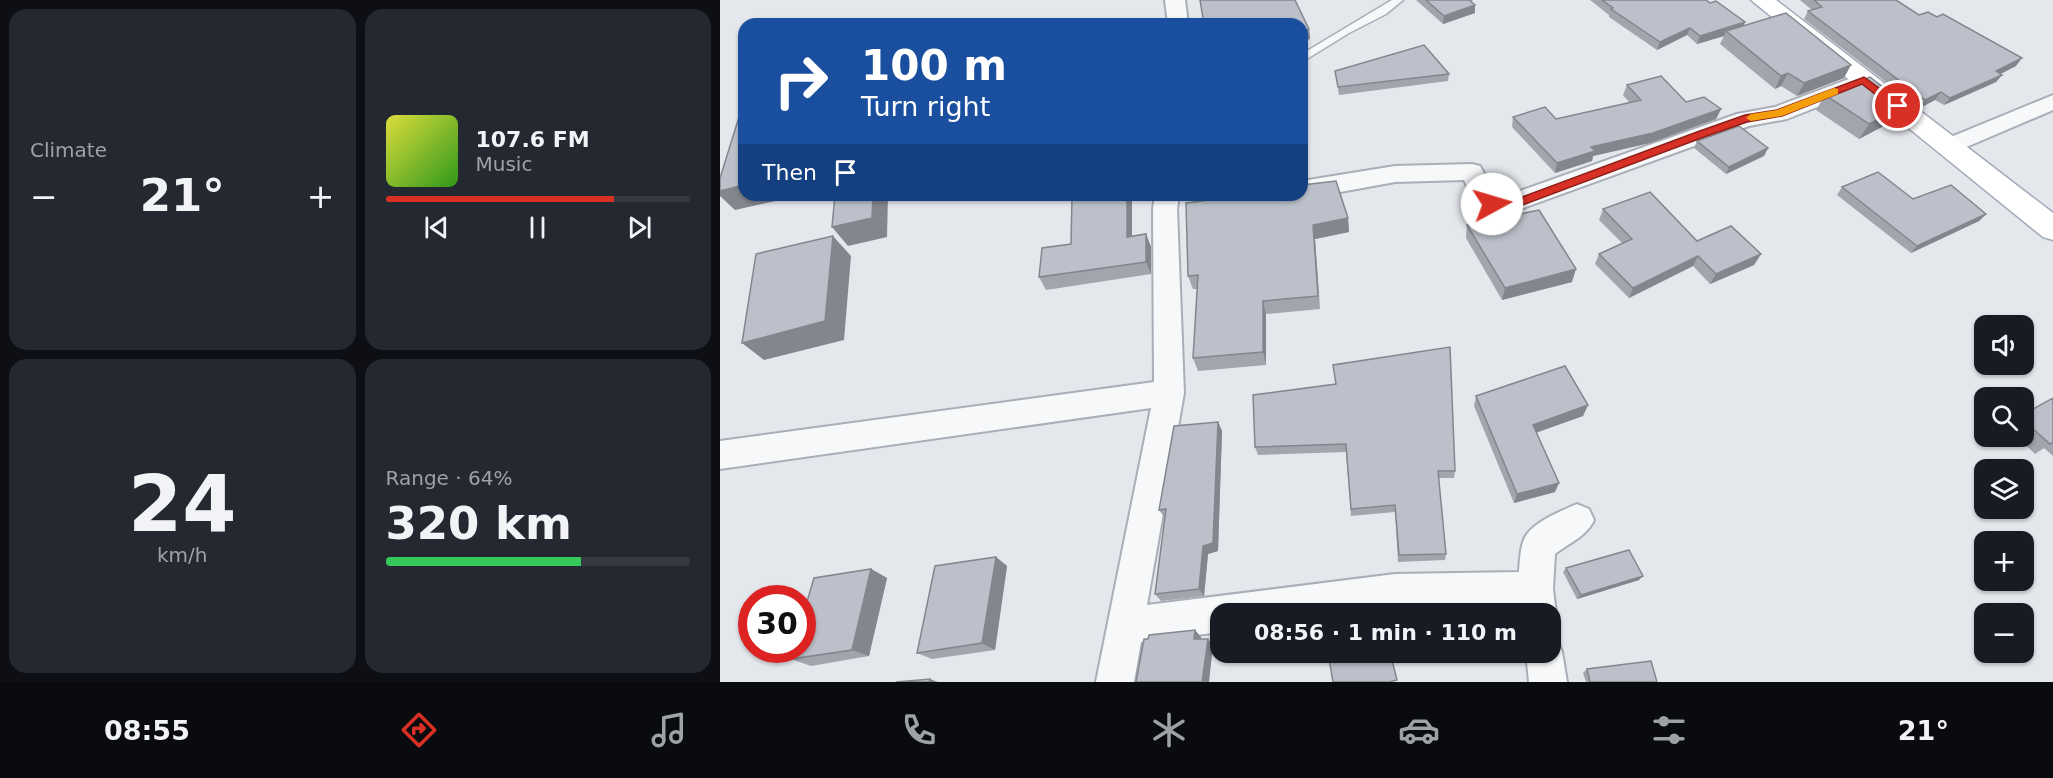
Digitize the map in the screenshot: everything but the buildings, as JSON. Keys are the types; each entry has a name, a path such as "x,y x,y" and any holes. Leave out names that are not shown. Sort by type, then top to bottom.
{"main road":[{"path":"1762,0 2053,229"}],"street":[{"path":"1175,0 1177,18"},
{"path":"1308,189 1395,174 1472,172 1484,196 1492,204 1504,206 1734,123 1779,114 1864,80"},
{"path":"1948,146 2053,102"},
{"path":"1115,682 1169,393 1174,204"},
{"path":"720,455 1169,393"},
{"path":"1308,603 1395,592 1536,601 1539,546 1557,531 1577,520"},
{"path":"1125,626 1210,615"},
{"path":"1545,663 1548,682"}],"lane":[{"path":"1308,55 1345,31 1382,12 1398,0"}],"slow traffic":[{"path":"1751,118 1779,114 1834,91"}],"route":[{"path":"1492,204 1504,206 1516,203 1745,119 1779,114 1864,80 1898,106"}]}
